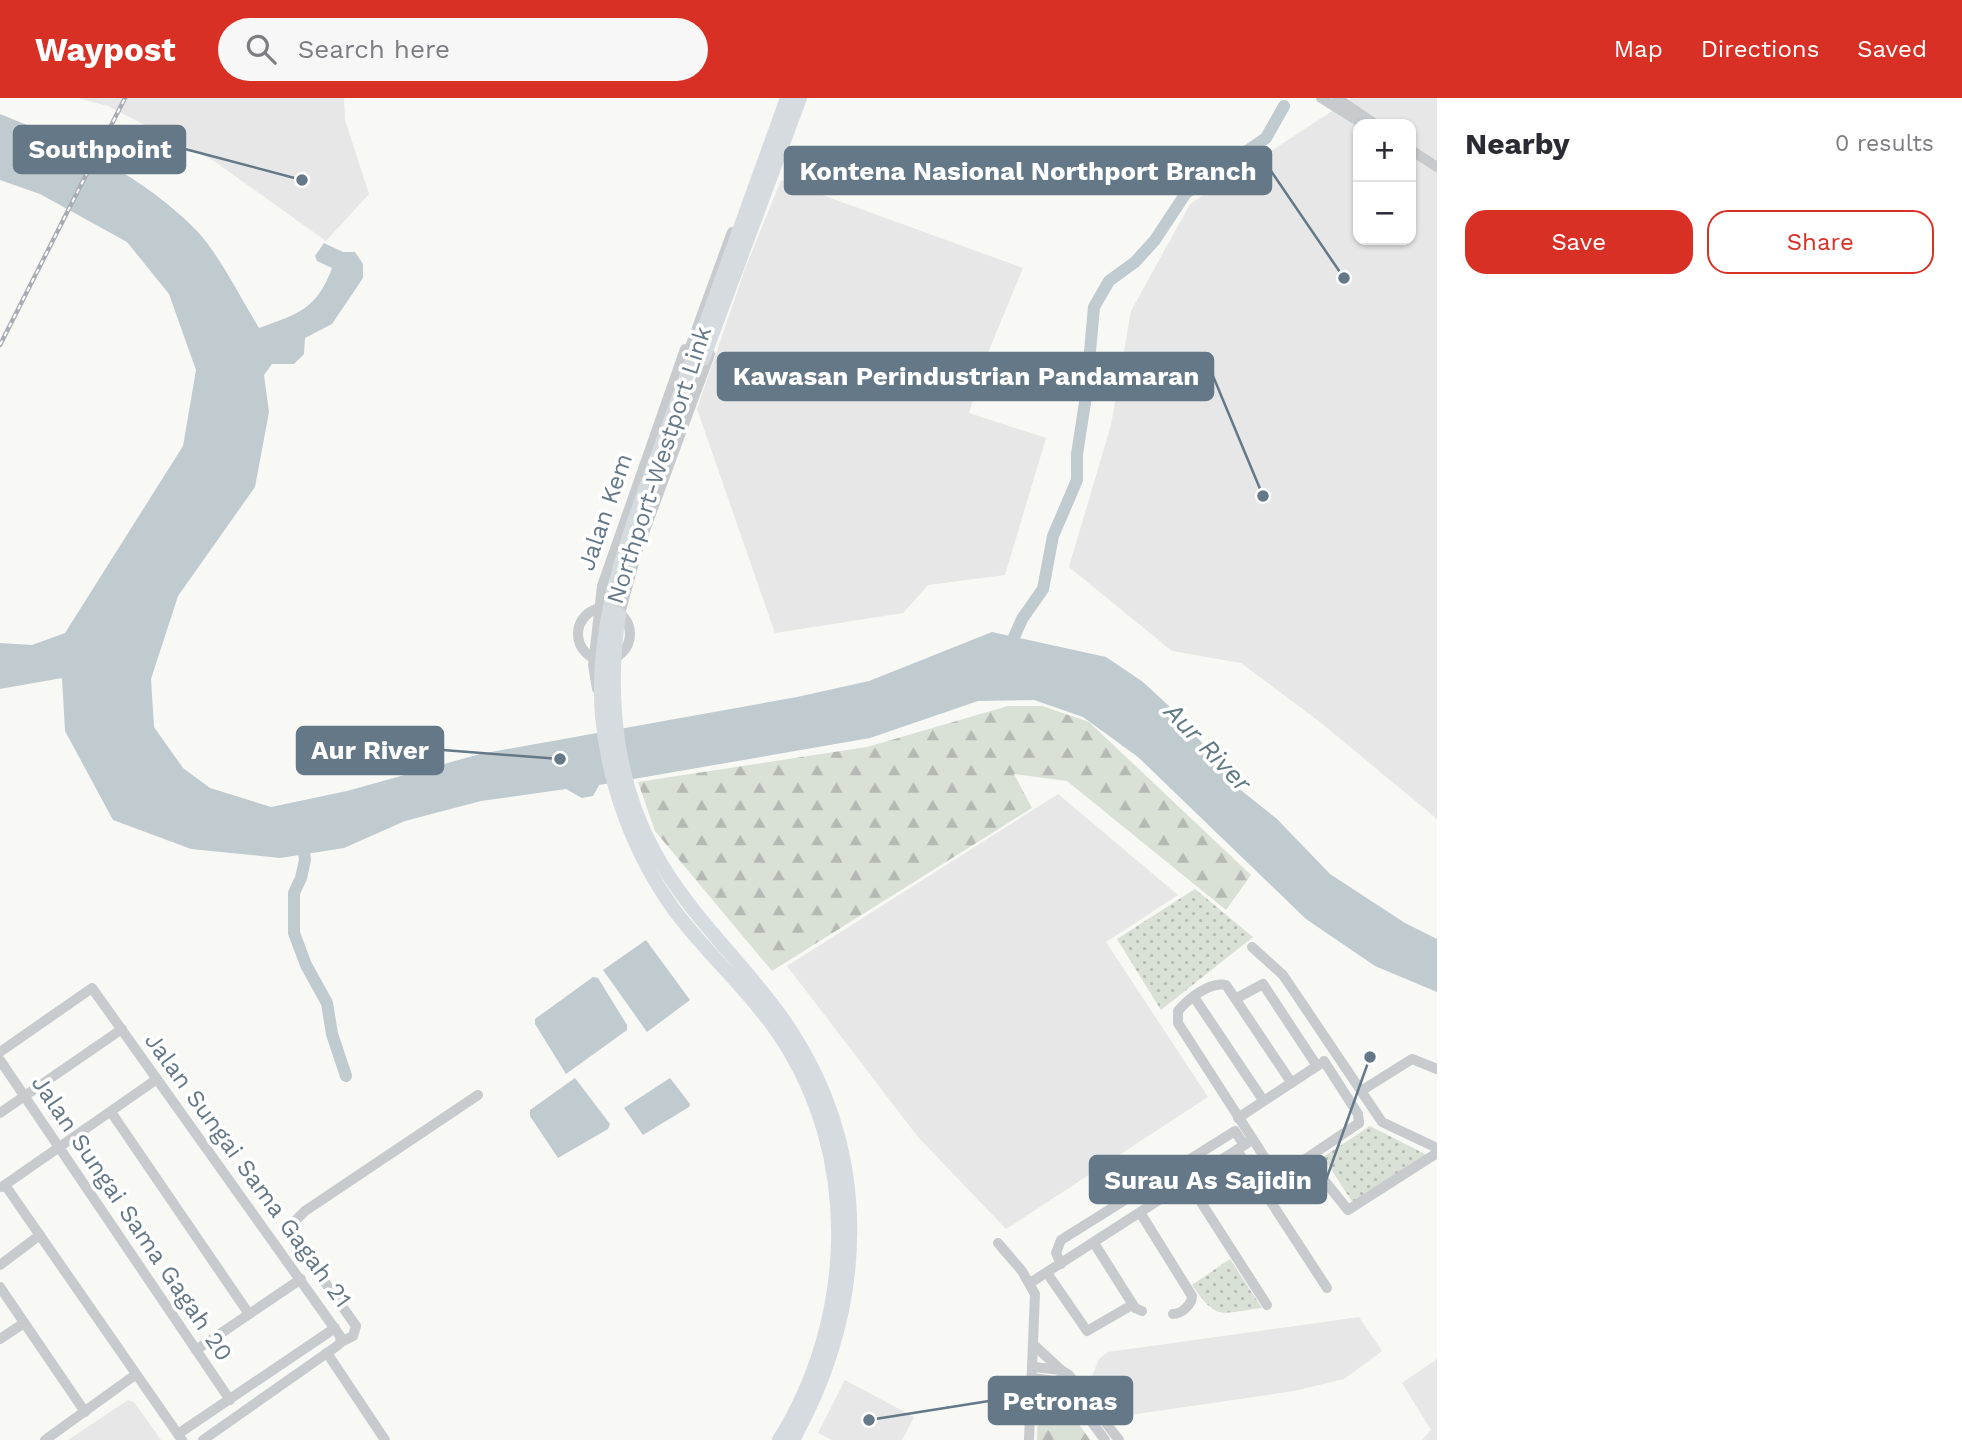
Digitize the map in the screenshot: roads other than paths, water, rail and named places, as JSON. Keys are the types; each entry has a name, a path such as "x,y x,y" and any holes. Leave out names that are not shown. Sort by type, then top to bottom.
{"main road":[{"name":"Northport-Westport Link","path":"787,98 617,578 606,632 608,713 636,808 653,849 691,908 772,1004 807,1058 841,1147 843,1202 851,1255 845,1305 824,1378 793,1440"},
{"name":"Northport-Westport Link","path":"608,713 617,625 630,563 802,98"},
{"name":"Northport-Westport Link","path":"779,1440 808,1385 830,1320 843,1202"}],"street":[{"name":"Jalan Kem","path":"608,713 593,665 602,586 657,425 781,98"},
{"name":"Jalan Kem","path":"620,614 637,552 802,98"},
{"path":"1333,100 1357,119"},
{"path":"1333,100 1366,119"},
{"path":"1416,153 1437,167"},
{"name":"Jalan Kem","path":"604,608 613,570 678,387 693,333"},
{"name":"Jalan Kem","path":"608,713 629,594 694,394"},
{"path":"604,608 620,614 629,628 630,636 623,651 609,659 592,657 581,646 580,624 589,612 604,608"},
{"path":"1252,947 1283,975 1388,1127 1437,1147"},
{"path":"1237,998 1263,984 1358,1114 1359,1123 1282,1173 1270,1167 1244,1145 1238,1118 1178,1023 1178,1011 1194,997 1218,984 1226,985 1291,1082"},
{"name":"Jalan Sungai Sama Gagah 21","path":"0,1052 92,988 335,1328 341,1342 203,1440"},
{"path":"1194,997 1263,1100"},
{"path":"0,1114 122,1029"},
{"path":"1238,1118 1336,1053"},
{"path":"1361,1091 1412,1059 1437,1069"},
{"name":"Jalan Sungai Sama Gagah 20","path":"0,1060 230,1401"},
{"path":"158,1079 3,1187 40,1235 135,1375 180,1437 335,1328"},
{"path":"341,1342 353,1336 356,1326 295,1240 290,1226 297,1217 478,1095"},
{"path":"111,1112 249,1314"},
{"path":"1061,1264 1056,1253 1061,1240 1235,1131 1268,1195 1327,1288"},
{"path":"1030,1283 1141,1214 1244,1145"},
{"path":"1268,1195 1306,1171 1315,1169 1348,1210 1437,1153"},
{"path":"1188,1182 1267,1305"},
{"path":"1141,1214 1192,1296 1186,1308 1173,1314"},
{"path":"0,1265 40,1235"},
{"path":"998,1243 1030,1283 1036,1307 1029,1440"},
{"path":"1047,1273 1087,1331 1137,1308 1094,1243"},
{"path":"196,1350 301,1279"},
{"path":"0,1287 85,1412"},
{"path":"0,1339 24,1323"},
{"path":"1034,1345 1060,1375 1105,1440"},
{"path":"327,1353 385,1440"},
{"path":"1033,1373 1060,1375 1074,1380 1119,1440"},
{"path":"45,1440 135,1375"},
{"path":"1032,1398 1060,1375"}],"waterway":[{"path":"1008,651 1022,619 1043,589 1053,536 1077,480 1077,454 1086,396 1094,307 1109,281 1135,262 1155,240 1186,193 1266,138 1284,106"},
{"path":"302,838 305,860 294,893 294,933 306,965 327,1003 332,1034 346,1076"}],"railway":[{"path":"0,345 125,98"}],"place":[{"name":"Southpoint","path":"302,180"},
{"name":"Kontena Nasional Northport Branch","path":"1344,278"},
{"name":"Kawasan Perindustrian Pandamaran","path":"1263,496"},
{"name":"Aur River","path":"560,759"},
{"name":"Surau As Sajidin","path":"1370,1057"},
{"name":"Petronas","path":"869,1420"}]}
